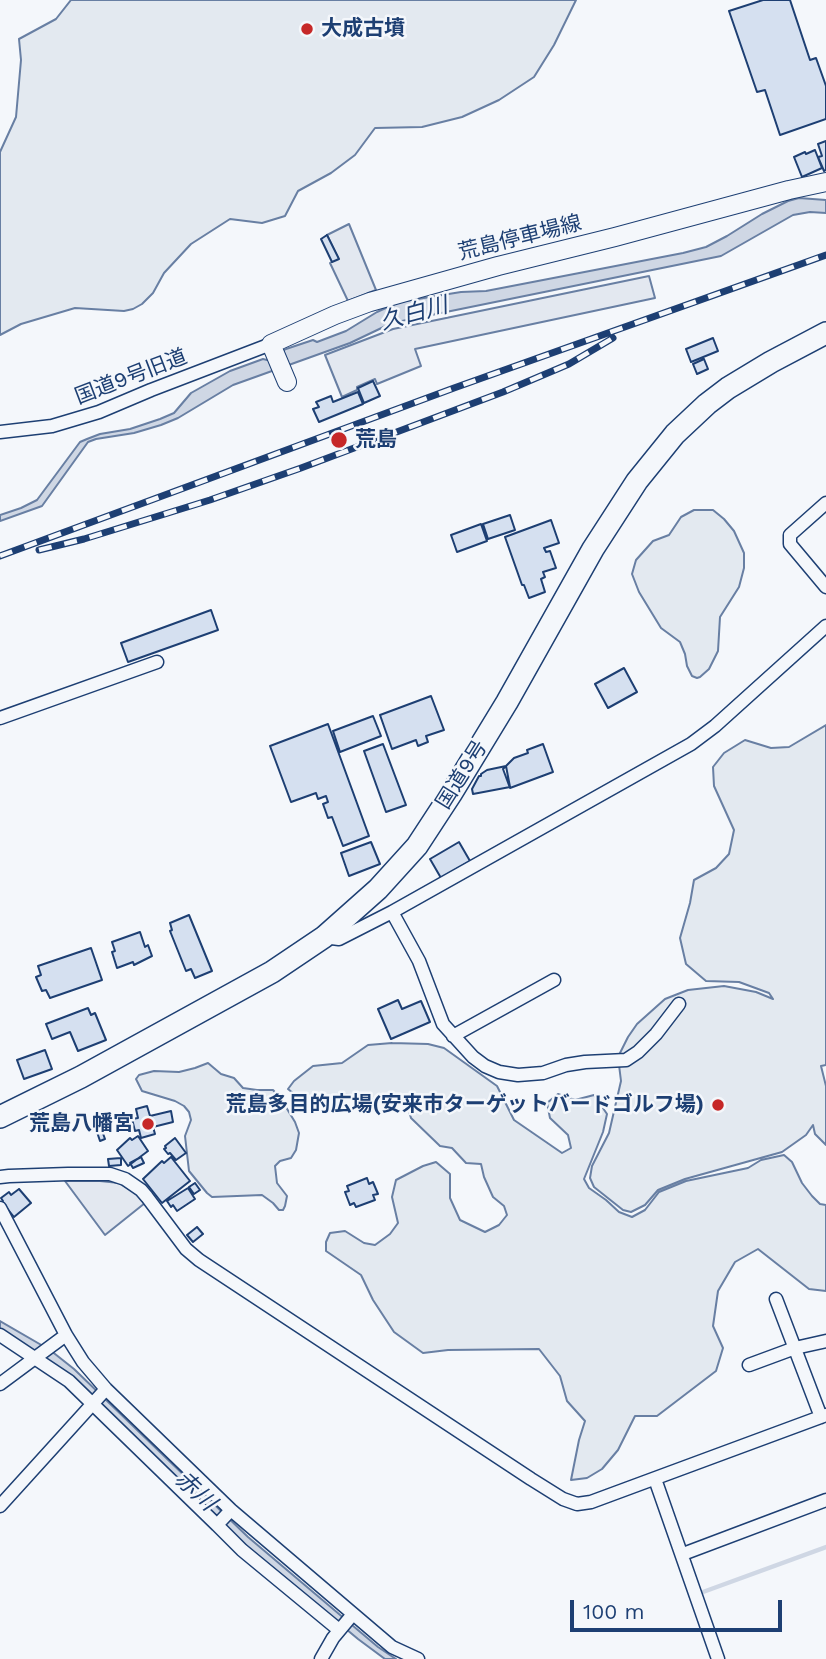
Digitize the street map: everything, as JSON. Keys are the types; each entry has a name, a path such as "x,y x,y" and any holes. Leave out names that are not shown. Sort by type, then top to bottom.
{"highway":[{"name":"国道9号","path":"0,1117 81,1076 297,956 324,937 378,889 416,846 451,794 500,714 593,549 637,481 675,434 707,404 771,362 826,334"}],"main road":[{"name":"荒島停車場線","path":"273,348 370,302 498,266 826,182"},
{"path":"273,348 285,377"}],"street":[{"name":"国道9号旧道","path":"0,432 52,426 99,412 151,390 273,348"},
{"path":"826,503 790,535 789,544 826,587"},
{"path":"324,937 339,939 392,912 691,744 725,718 826,626"},
{"path":"0,718 157,662"},
{"path":"392,912 419,961 443,1024 473,1057 499,1072 519,1075 543,1073 576,1063 626,1060 656,1034 680,1004"},
{"path":"453,1036 554,980"},
{"path":"0,1177 110,1174 125,1179 148,1197 186,1249 199,1260 564,1499 577,1504 591,1502 824,1417 776,1299"},
{"path":"0,1208 66,1335 83,1362 224,1518 242,1550 345,1623 418,1659"},
{"path":"0,1335 69,1381 345,1623"},
{"path":"0,1384 66,1335"},
{"path":"749,1365 795,1348 826,1341"},
{"path":"0,1506 106,1389"},
{"path":"655,1479 718,1659"},
{"path":"682,1554 826,1500"},
{"path":"321,1659 345,1623"}],"shaded area":[{"path":"71,0 576,0 554,45 534,77 499,100 462,117 422,127 375,128 355,155 331,173 298,191 285,216 262,223 230,219 191,244 164,273 153,293 133,309 124,311 75,308 21,324 0,335 0,152 16,117 21,60 19,39 56,19"},
{"path":"349,224 376,290 348,301 330,263 338,258 327,235"},
{"path":"649,276 655,298 415,349 421,366 377,384 375,379 342,397 325,355 393,329"},
{"path":"694,510 713,510 724,519 734,531 744,553 744,568 739,587 720,617 718,651 709,669 697,678 692,676 687,666 680,642 661,628 639,592 632,574 636,560 653,541 669,535 681,517"},
{"path":"826,725 826,1065 821,1066 826,1086 826,1145 815,1134 813,1125 806,1135 782,1152 685,1179 658,1190 645,1205 631,1212 623,1210 594,1187 590,1178 592,1166 609,1133 621,1081 618,1057 637,1024 665,999 688,990 724,986 756,992 773,999 769,993 739,982 706,981 686,964 680,938 694,880 716,868 729,854 734,830 714,786 713,767 724,753 745,740 771,748 789,747"},
{"path":"428,1044 444,1048 497,1086 514,1120 562,1153 571,1148 568,1135 550,1118 547,1103 558,1094 575,1100 594,1095 607,1114 603,1132 584,1179 589,1188 619,1212 632,1217 645,1210 659,1192 686,1181 748,1168 761,1160 784,1155 792,1162 812,1196 820,1204 826,1205 826,1291 809,1289 758,1249 735,1262 718,1291 713,1326 723,1348 716,1371 657,1416 635,1416 618,1450 602,1469 587,1478 571,1480 585,1421 567,1401 560,1376 539,1349 448,1350 423,1353 394,1332 373,1300 361,1275 326,1251 330,1233 345,1231 364,1243 375,1245 390,1234 398,1223 392,1197 396,1180 436,1162 450,1174 450,1198 460,1220 485,1232 499,1225 507,1215 504,1206 493,1197 481,1164 466,1163 452,1148 440,1146 411,1118 408,1108 402,1102 383,1102 343,1094 299,1098 288,1089 313,1066 342,1063 368,1045"},
{"path":"208,1063 221,1074 234,1078 243,1088 273,1090 295,1122 299,1133 296,1150 291,1158 280,1161 275,1166 277,1183 287,1196 283,1210 279,1210 262,1195 212,1197 207,1193 189,1171 185,1136 191,1120 189,1112 175,1101 142,1091 136,1079 139,1075 154,1071 179,1072"},
{"path":"65,1181 119,1183 137,1194 145,1203 105,1235"}],"water":[{"name":"久白川","path":"799,198 826,200 826,213 793,215 721,256 392,323 350,343 233,385 178,418 161,425 88,442 42,506 0,521 0,515 37,500 80,442 100,434 130,429 174,413 191,393 230,371 267,360 286,349 313,340 317,342 346,331 399,302 461,292 486,291 683,253 706,247 762,214"},
{"name":"赤川","path":"0,1321 50,1350 74,1369 248,1537 378,1647 396,1659 385,1659 358,1639 243,1543 70,1375 0,1330"}],"building":[{"path":"763,0 790,0 810,60 816,58 826,86 826,119 780,135 765,90 757,92 729,11"},
{"path":"826,141 824,171 818,157 822,156 818,144"},
{"path":"815,150 822,168 802,177 794,157"},
{"path":"327,235 339,259 332,262 321,239"},
{"path":"713,338 718,351 691,362 686,349"},
{"path":"704,359 708,369 697,374 693,364"},
{"path":"373,381 380,396 364,403 358,388"},
{"path":"358,392 363,404 319,422 313,409 319,407 316,402 331,396 333,402"},
{"path":"510,515 515,530 488,539 483,524"},
{"path":"551,520 559,543 544,548 546,552 550,551 556,568 543,572 545,577 541,579 545,592 529,598 505,537"},
{"path":"481,524 487,541 457,552 451,535"},
{"path":"211,610 218,630 128,662 121,643"},
{"path":"624,668 637,692 608,708 595,684"},
{"path":"431,696 444,730 426,736 428,742 418,746 416,740 392,749 380,715"},
{"path":"373,716 381,736 340,752 333,731"},
{"path":"328,724 369,836 343,846 332,817 328,818 323,804 328,802 326,796 318,799 316,793 291,802 270,746"},
{"path":"383,744 406,805 386,812 364,751"},
{"path":"543,744 553,772 510,788 503,769 514,758"},
{"path":"506,766 510,787 473,794 472,789 481,774"},
{"path":"371,842 380,864 349,876 341,853"},
{"path":"459,842 470,861 441,878 430,859"},
{"path":"189,915 212,971 195,978 191,969 186,971 170,931 170,923"},
{"path":"140,932 145,947 148,945 152,956 134,965 133,962 117,968 112,942"},
{"path":"91,948 102,980 50,998 46,990 42,991 36,977 41,975 38,966"},
{"path":"398,1000 402,1009 421,1001 430,1022 391,1039 378,1009"},
{"path":"88,1008 91,1015 95,1013 106,1040 78,1051 70,1032 52,1039 46,1024"},
{"path":"45,1050 52,1069 24,1079 17,1060"},
{"name":"荒島八幡宮","path":"147,1106 150,1116 171,1111 173,1122 153,1127 155,1134 141,1138 139,1130 135,1131 132,1119 138,1118 136,1109"},
{"path":"101,1128 105,1139 100,1141 96,1129"},
{"path":"138,1136 148,1151 128,1166 117,1150 130,1138 132,1140"},
{"path":"175,1138 186,1153 176,1160 164,1149"},
{"path":"141,1157 144,1163 133,1168 130,1163"},
{"path":"171,1157 190,1181 162,1203 143,1179 162,1161 164,1163"},
{"path":"121,1158 121,1165 109,1166 108,1159"},
{"path":"367,1178 369,1184 373,1182 378,1194 373,1195 375,1200 356,1207 354,1203 350,1205 345,1192 349,1191 347,1186"},
{"path":"195,1183 200,1190 194,1194 189,1187"},
{"path":"188,1188 195,1199 177,1211 173,1205 171,1207 167,1201"},
{"path":"19,1189 31,1203 14,1217 1,1198"},
{"path":"197,1227 203,1234 193,1242 187,1235"}],"waterway":[{"path":"703,1592 826,1547"}],"railway":[{"path":"0,556 454,388 826,255"},
{"path":"39,550 210,500 301,468 503,392 569,364 613,338"}],"place":[{"name":"大成古墳","path":"307,29"},
{"name":"荒島","path":"339,440"},
{"name":"荒島多目的広場(安来市ターゲットバードゴルフ場)","path":"718,1105"},
{"name":"荒島八幡宮","path":"148,1124"}]}
